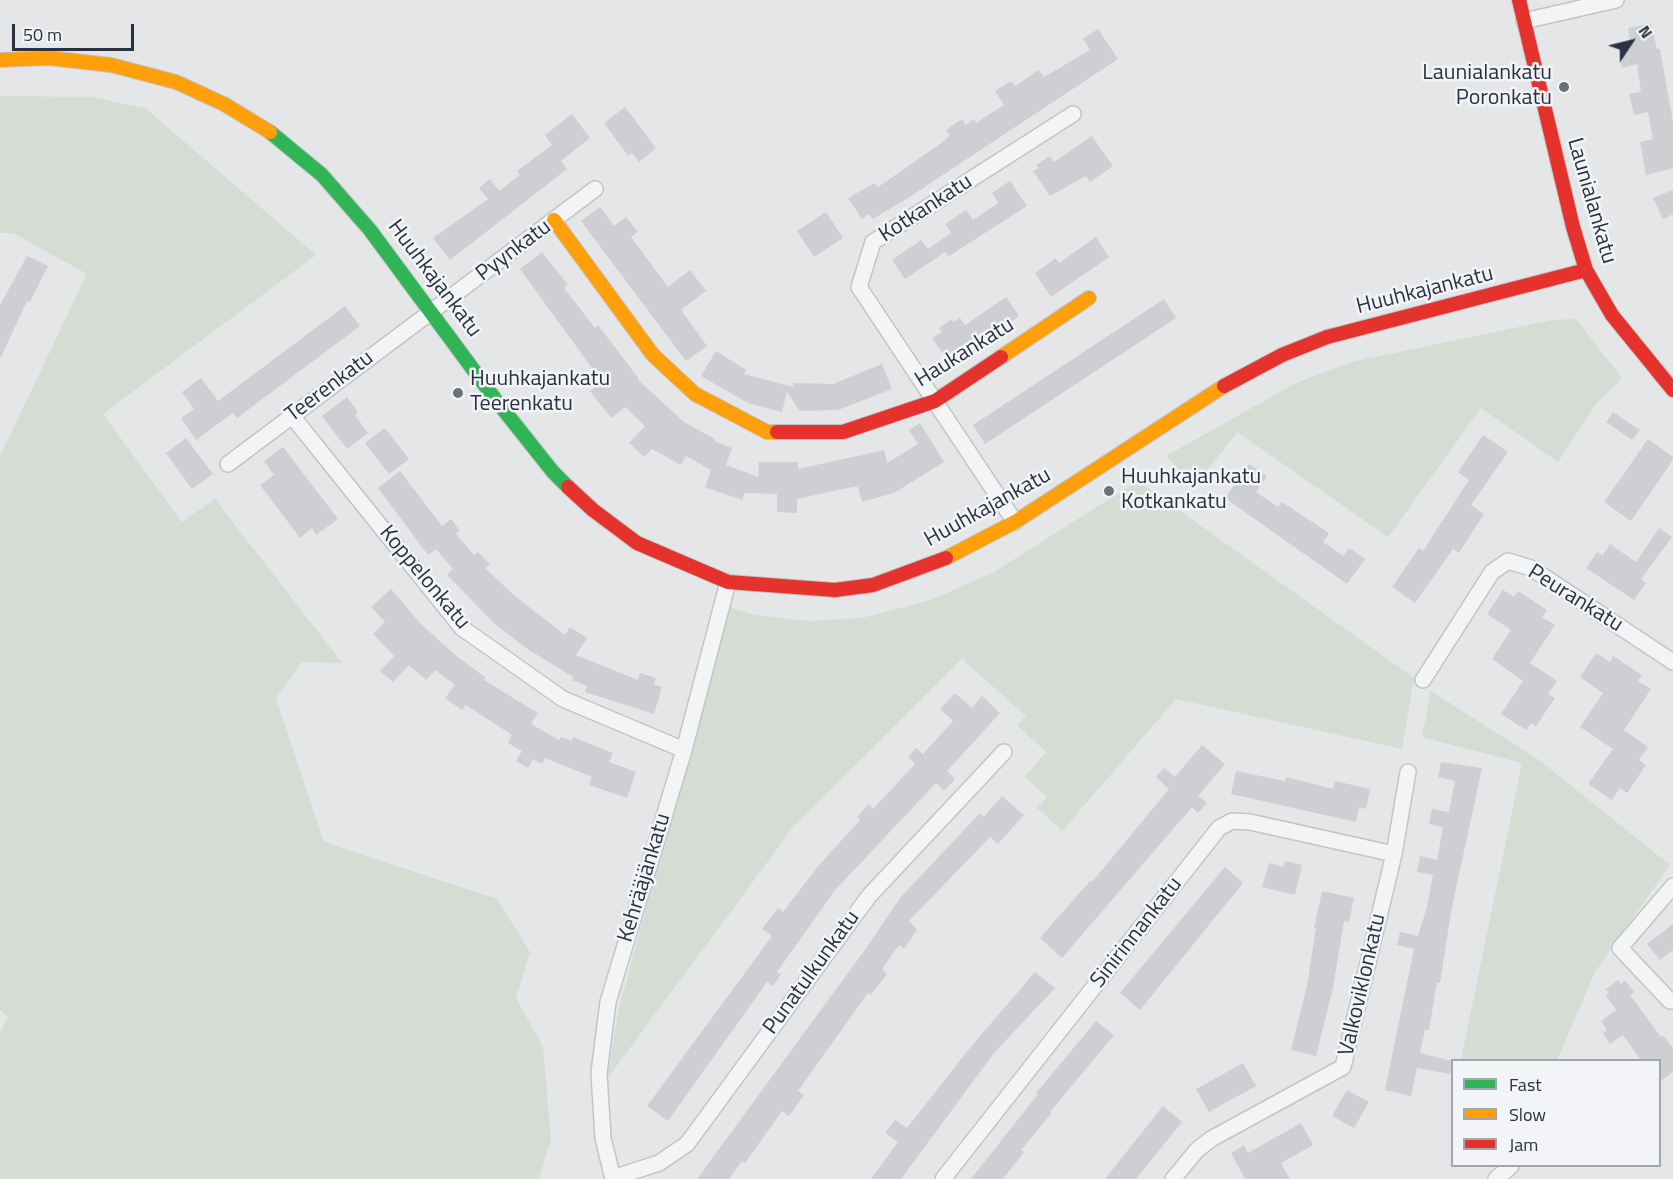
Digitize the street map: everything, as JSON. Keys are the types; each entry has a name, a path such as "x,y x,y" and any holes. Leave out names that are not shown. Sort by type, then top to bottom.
{"street":[{"name":"Launialankatu","path":"1519,0 1573,227 1586,270 1612,315 1673,390"},
{"path":"1524,21 1616,0"},
{"name":"Huuhkajankatu","path":"0,60 49,58 111,65 176,82 224,104 277,137 322,175 370,230 433,312 495,399 553,472 593,510 637,543 728,582 798,589 836,590 873,585 936,563 1015,522 1239,377 1282,355 1327,337 1586,270"},
{"name":"Kotkankatu","path":"1015,522 859,287 873,242 1074,114"},
{"name":"Pyynkatu","path":"433,312 595,189"},
{"name":"Haukankatu","path":"554,220 653,356 695,394 767,432 843,432 935,401 1089,298"},
{"name":"Teerenkatu","path":"228,464 433,312"},
{"name":"Koppelonkatu","path":"292,416 462,628 563,699 684,750"},
{"name":"Peurankatu","path":"1423,680 1492,572 1508,561 1531,568 1673,662"},
{"name":"Kehrääjänkatu","path":"613,1179 603,1138 599,1073 608,1002 684,750 728,582"},
{"name":"Punatulkunkatu","path":"613,1179 659,1163 687,1144 868,896 1004,752"},
{"name":"Valkoviklonkatu","path":"1173,1179 1197,1150 1211,1139 1343,1067 1394,854 1408,772"},
{"name":"Sinirinnankatu","path":"943,1179 1220,828 1233,821 1250,822 1394,854"},
{"path":"1670,1002 1620,948 1673,886"},
{"path":"1496,1179 1510,1167"}],"shaded area":[{"path":"0,96 91,97 145,108 316,255 103,414 182,522 215,499 342,663 302,662 276,698 324,842 497,899 530,952 516,998 543,1047 551,1139 539,1179 0,1179 0,1034 8,1017 0,1010 0,456 87,274 13,233 0,233"},
{"path":"1576,319 1622,378 1596,404 1558,462 1481,408 1388,537 1237,432 1195,486 1166,456 1296,383 1352,362 1552,320"},
{"path":"1138,481 1414,678 1402,749 1176,699 1062,831 1037,808 1047,797 1025,777 1046,752 1017,725 1026,716 962,659 794,826 607,1079 619,1008 728,607 754,615 809,621 862,618 931,600 994,572"},
{"path":"1431,691 1539,760 1670,865 1595,972 1557,1059 1461,1059 1522,763 1422,737"}],"building":[{"path":"1651,23 1657,49 1660,49 1673,122 1673,168 1646,175 1640,142 1653,139 1648,112 1634,115 1629,94 1641,92 1637,64 1622,68 1618,46 1630,43 1628,28"},
{"path":"1098,29 1118,59 908,198 873,219 869,214 862,219 848,198 875,183 878,187 943,142 950,135 946,130 962,119 966,125 974,119 976,123 1004,105 995,91 1011,81 1015,86 1039,70 1044,77 1090,50 1083,39"},
{"path":"625,107 656,148 639,162 632,153 628,156 604,123"},
{"path":"572,114 590,138 561,161 567,169 450,260 433,238 488,199 479,188 490,179 499,191 520,175 517,171 552,145 545,135"},
{"path":"1092,136 1113,166 1090,182 1086,176 1050,196 1033,171 1039,168 1036,165 1050,156 1054,162"},
{"path":"1010,181 1027,206 949,256 945,252 905,279 892,260 921,240 928,249 951,233 945,224 966,210 973,220 998,203 992,193"},
{"path":"1673,190 1673,214 1663,219 1653,198"},
{"path":"600,207 614,226 626,217 638,232 631,237 668,287 690,270 706,291 681,310 707,346 686,361 581,221"},
{"path":"826,212 843,238 814,257 797,231"},
{"path":"1096,237 1109,257 1051,297 1035,273 1056,258 1059,263"},
{"path":"542,252 568,285 564,288 595,328 598,325 638,380 684,422 715,439 714,441 732,448 726,465 758,477 759,462 798,462 798,469 884,450 887,463 918,444 909,430 920,423 944,462 894,493 862,502 858,487 797,499 797,513 777,512 777,494 745,493 742,500 705,487 711,470 686,456 681,465 652,449 644,457 629,443 645,426 625,407 611,418 590,391 602,382 520,269"},
{"path":"27,256 48,266 30,302 27,301 0,359 0,305"},
{"path":"1006,297 1019,316 990,336 986,330 945,357 932,338 942,332 939,328 952,319 954,322 960,318 965,325"},
{"path":"1164,299 1176,318 985,444 973,425"},
{"path":"345,306 360,326 237,418 233,413 196,440 181,418 194,409 182,392 201,378 218,401"},
{"path":"716,351 746,370 744,374 793,387 793,383 833,384 882,364 892,389 838,410 800,411 787,392 782,412 748,403 701,376"},
{"path":"347,397 358,412 355,415 368,433 347,449 322,416"},
{"path":"1613,412 1640,430 1632,440 1606,422"},
{"path":"385,428 409,459 389,474 365,443"},
{"path":"1483,435 1508,452 1471,505 1484,514 1459,553 1453,549 1415,603 1392,587 1419,548 1423,551 1469,480 1458,472"},
{"path":"186,438 213,474 192,489 166,453"},
{"path":"1648,439 1673,457 1673,460 1631,521 1604,502"},
{"path":"283,447 338,519 316,535 312,528 300,538 260,485 274,475 264,461"},
{"path":"1249,464 1267,476 1256,492 1278,507 1282,502 1329,533 1323,542 1343,556 1349,548 1365,559 1347,584 1225,498"},
{"path":"400,471 442,526 451,519 460,531 456,534 474,555 478,552 490,564 485,568 515,596 565,635 570,627 587,638 576,655 638,680 640,673 656,678 654,685 662,687 654,714 585,692 587,686 572,680 573,677 526,648 495,624 447,575 453,569 436,549 428,555 378,488"},
{"path":"1659,528 1672,537 1641,579 1646,583 1634,600 1586,568 1597,552 1603,555 1610,544 1636,562"},
{"path":"391,589 419,622 455,655 486,678 484,680 538,713 531,724 559,740 561,737 572,741 573,737 613,753 609,762 636,772 627,798 589,785 592,777 545,758 542,764 533,759 528,768 516,761 522,751 508,743 512,735 466,705 462,710 445,698 455,685 435,670 426,680 409,665 393,682 380,671 394,656 373,634 385,622 371,607"},
{"path":"1503,590 1514,597 1518,591 1547,610 1542,617 1555,625 1530,663 1557,681 1548,694 1555,698 1536,726 1531,723 1526,730 1501,714 1523,681 1492,659 1511,630 1487,614"},
{"path":"1596,653 1610,662 1613,656 1642,675 1638,681 1651,689 1624,730 1648,747 1639,760 1646,765 1627,793 1620,788 1612,800 1588,784 1613,749 1580,727 1603,693 1580,677"},
{"path":"955,693 972,708 982,696 1000,713 947,771 955,779 944,791 936,783 836,889 777,972 781,974 773,986 767,982 668,1121 647,1106 772,936 762,929 778,908 783,912 819,865 860,820 857,817 869,804 873,809 915,764 908,757 916,748 923,754 953,721 940,709"},
{"path":"1202,745 1225,764 1198,796 1207,803 1198,813 1192,807 1062,958 1040,938 1091,880 1092,882 1169,789 1156,777 1164,768 1175,777"},
{"path":"1441,762 1482,768 1451,912 1440,983 1437,983 1429,1030 1425,1030 1420,1053 1451,1061 1450,1074 1417,1068 1411,1096 1385,1090 1414,949 1397,945 1400,932 1418,936 1427,907 1433,875 1417,872 1420,856 1437,860 1443,827 1429,824 1432,809 1449,812 1455,781 1438,777"},
{"path":"1236,771 1285,781 1286,777 1333,789 1335,781 1370,789 1366,809 1359,807 1356,822 1231,794"},
{"path":"1002,796 1024,815 998,844 990,837 909,921 917,930 904,949 899,945 882,969 887,974 871,995 868,993 798,1091 804,1095 789,1116 782,1111 745,1163 742,1161 729,1179 697,1179 867,947 900,898 980,813 984,817"},
{"path":"1285,861 1302,865 1295,895 1262,887 1269,863 1283,867"},
{"path":"1225,867 1243,883 1140,1010 1120,993"},
{"path":"1322,891 1354,898 1349,922 1344,921 1333,988 1316,1056 1291,1050 1307,986 1316,928 1314,928"},
{"path":"1673,924 1673,950 1660,960 1647,944"},
{"path":"1035,972 1055,988 994,1053 901,1179 871,1179 898,1142 885,1133 895,1120 907,1128 969,1049"},
{"path":"1618,980 1621,984 1625,980 1634,992 1630,995 1661,1037 1663,1035 1673,1048 1673,1072 1661,1081 1661,1059 1640,1059 1623,1035 1610,1044 1603,1033 1607,1030 1601,1021 1616,1010 1606,996 1609,993 1606,989"},
{"path":"1096,1021 1114,1035 1050,1112 1052,1113 1021,1150 1024,1152 1003,1179 971,1179 1038,1094 1036,1093"},
{"path":"1243,1063 1256,1086 1209,1112 1196,1089"},
{"path":"1347,1090 1369,1102 1354,1128 1332,1116"},
{"path":"1163,1106 1182,1122 1136,1179 1105,1179"},
{"path":"1301,1123 1313,1145 1281,1163 1290,1179 1245,1179 1231,1153 1244,1145 1248,1153"}],"traffic: fast":[{"path":"270,132 322,175 370,230 495,399 553,472 568,487"}],"traffic: slow":[{"path":"0,60 49,58 111,65 176,82 224,104 270,132"},
{"path":"554,220 653,355 695,394 767,432 777,432"},
{"path":"1001,357 1089,298"},
{"path":"946,558 1015,522 1224,386"}],"traffic: jam":[{"path":"1519,0 1573,227 1586,270 1612,315 1673,390"},
{"path":"1224,386 1282,355 1327,337 1586,270"},
{"path":"777,432 843,432 935,401 1001,357"},
{"path":"568,487 593,510 637,543 728,582 835,590 873,585 946,558"}],"place":[{"name":"Launialankatu Poronkatu","path":"1564,87"},
{"name":"Huuhkajankatu Teerenkatu","path":"458,393"},
{"name":"Huuhkajankatu Kotkankatu","path":"1109,491"}]}
